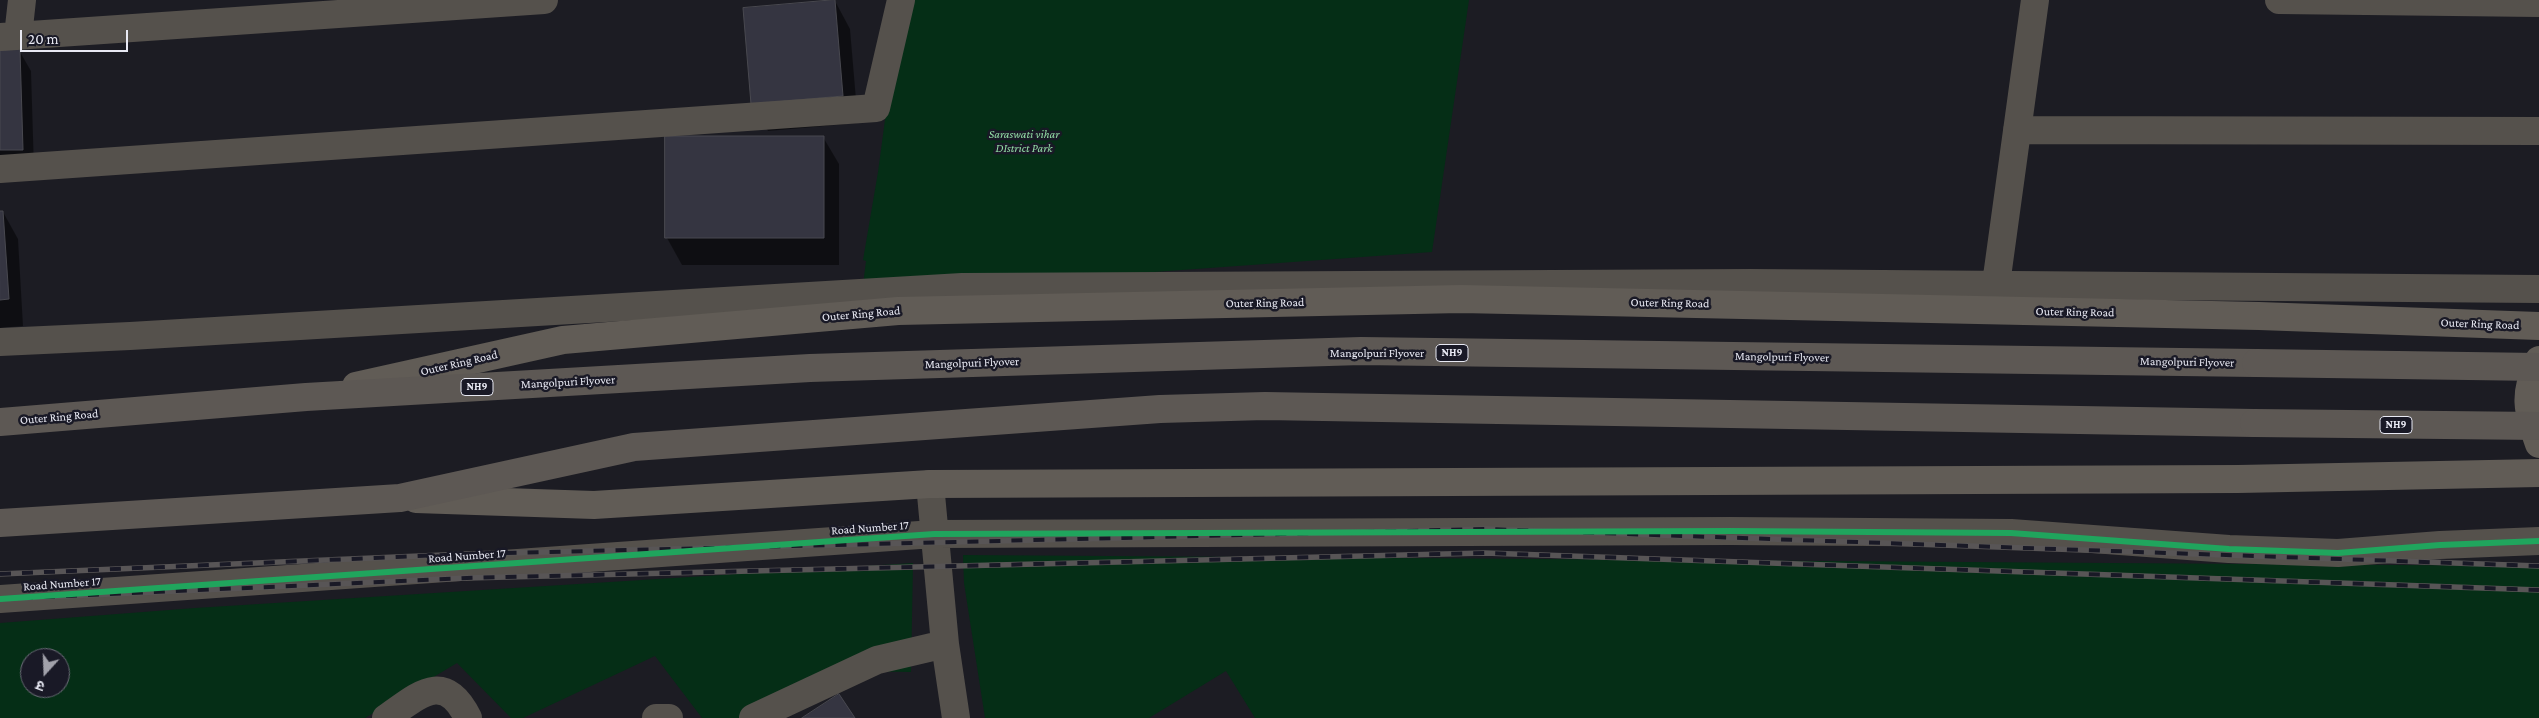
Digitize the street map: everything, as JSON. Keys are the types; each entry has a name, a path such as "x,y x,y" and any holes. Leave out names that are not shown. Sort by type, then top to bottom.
{"highway":[{"name":"Mangolpuri Flyover","path":"306,398 810,368 1361,352 2539,367"},
{"name":"Outer Ring Road","path":"0,422 306,398"},
{"name":"NH9","path":"400,498 634,447 1160,409 1266,406 2539,426"},
{"path":"0,522 400,498"}],"main road":[{"name":"Outer Ring Road","path":"306,398 563,340 898,310 1461,299 2259,316 2539,326"},
{"path":"2539,360 2530,379 2527,409 2539,444"},
{"path":"400,498 594,505 930,484 2238,480 2539,473"}],"street":[{"path":"22,0 9,37 544,0"},
{"path":"0,169 876,108 900,0"},
{"path":"1996,284 2036,0"},
{"path":"2279,0 2539,3"},
{"path":"2017,130 2539,131"},
{"path":"0,342 140,336 962,287 1996,284 2539,289"},
{"path":"930,484 945,644 956,718"},
{"name":"Road Number 17","path":"0,599 934,534 1710,531 2011,534 2229,549 2338,553 2539,541"},
{"path":"753,718 877,660 945,644"},
{"path":"386,718 426,691 444,691 460,702 468,718"},
{"path":"656,718 669,718"}],"green space":[{"name":"Saraswati vihar DIstrict Park","path":"901,0 1469,0 1432,252 862,293 866,261 863,260 878,172"},
{"path":"963,555 2539,566 2539,718 1255,718 1226,671 1149,718 985,718 964,583"},
{"path":"913,563 911,672 839,671 753,718 702,718 655,656 523,718 511,718 457,663 365,718 0,718 0,623 195,608"}],"building":[{"path":"835,0 843,96 751,104 743,8"},
{"path":"20,50 23,150 0,150 0,51"},
{"path":"665,136 824,136 824,238 665,238"},
{"path":"0,211 3,211 9,299 0,300"},
{"path":"839,694 855,718 802,718"}],"railway":[{"path":"0,574 466,554 1485,529 2539,566"},
{"path":"0,599 467,578 1485,553 2539,590"}],"cycle path":[{"path":"0,599 934,534 1730,531 2011,533 2229,549 2338,553 2440,545 2539,541"}]}
